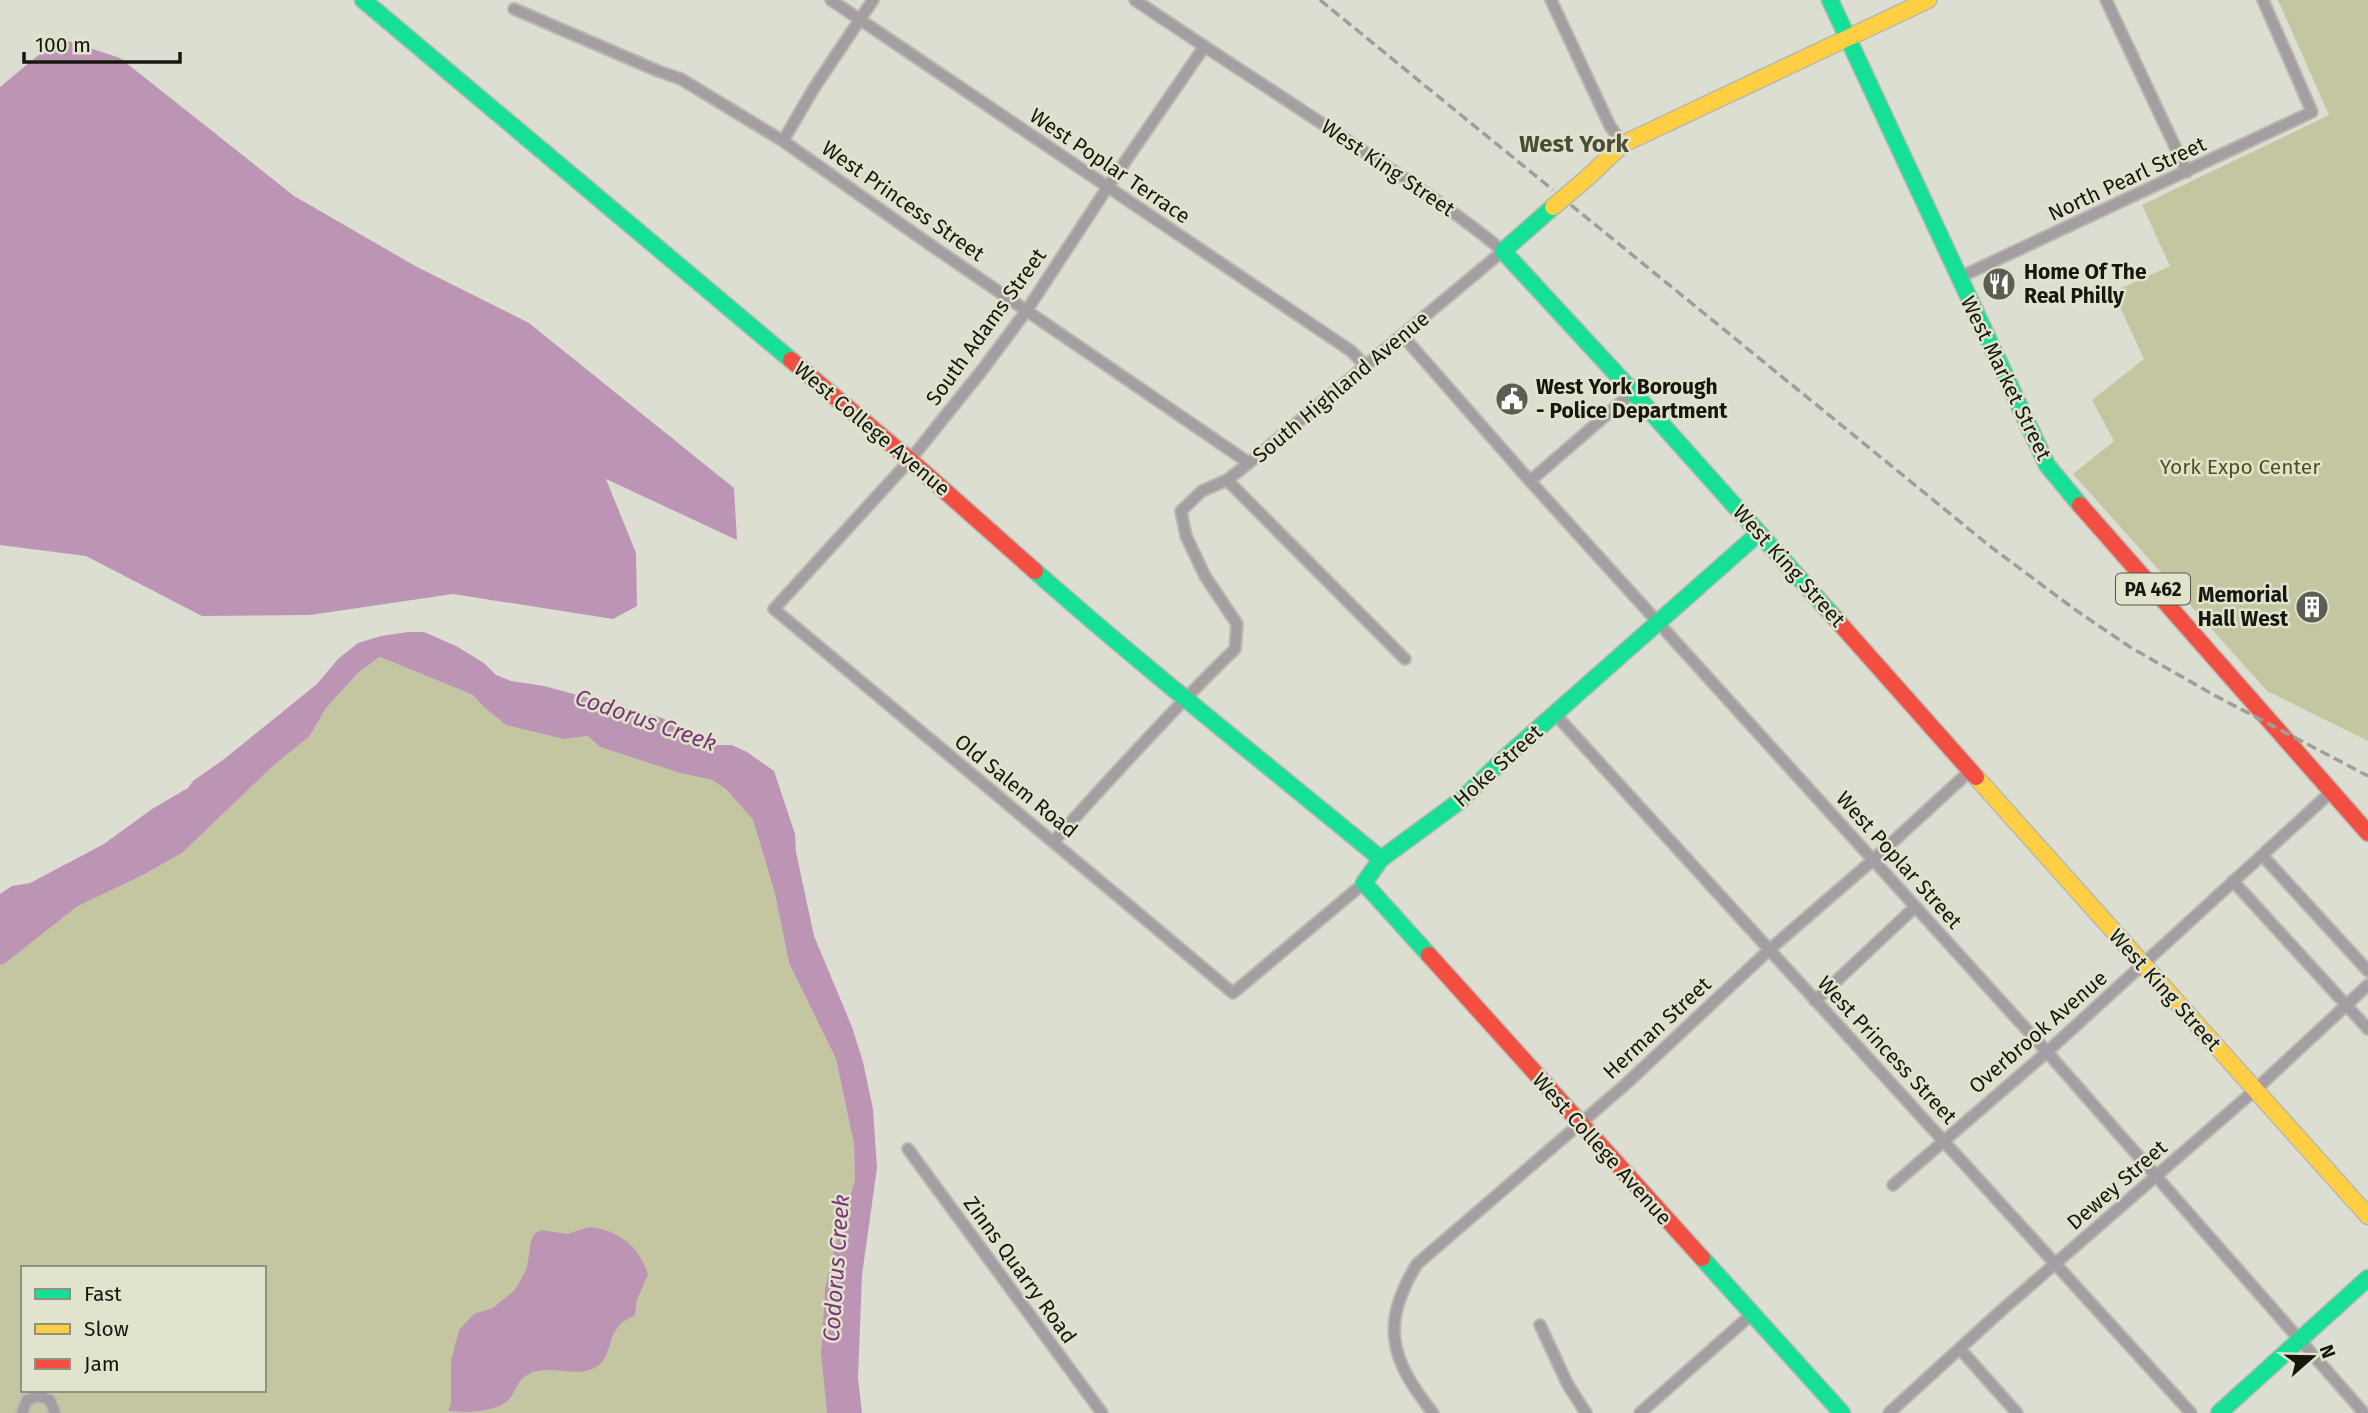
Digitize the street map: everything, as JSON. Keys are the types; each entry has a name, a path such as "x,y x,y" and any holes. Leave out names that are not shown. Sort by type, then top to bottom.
{"street":[{"name":"West College Avenue","path":"363,0 910,460 1118,644 1381,859"},
{"name":"West Poplar Terrace","path":"831,0 1351,351 1365,365"},
{"path":"783,141 814,88 873,0"},
{"name":"West King Street","path":"1135,0 1464,218 1503,251 1633,392 2368,1216"},
{"path":"1551,0 1604,114 1623,144"},
{"name":"West Market Street","path":"1830,0 2038,449 2054,475 2368,833"},
{"name":"South Highland Avenue","path":"1054,841 1186,697 1236,649 1237,624 1205,576 1186,536 1181,511 1202,491 1227,480 1249,463 1503,251 1623,144 1928,0"},
{"path":"2106,0 2187,172"},
{"name":"North Pearl Street","path":"1958,278 2312,113 2263,0"},
{"name":"West Princess Street","path":"514,9 681,79 783,141 1249,463"},
{"name":"South Adams Street","path":"774,609 910,460 1027,310 1204,47"},
{"name":"West Poplar Street","path":"1402,335 1530,481 2047,1052 2364,1413"},
{"path":"1530,481 1633,392"},
{"path":"1227,480 1405,659"},
{"name":"Hoke Street","path":"1233,993 1364,883 1381,859 1454,807 1759,533"},
{"name":"Old Salem Road","path":"774,609 1233,993"},
{"name":"West Princess Street","path":"1555,714 2191,1413"},
{"name":"Herman Street","path":"1433,1413 1407,1378 1397,1355 1393,1329 1404,1285 1417,1264 1626,1084 1769,950 1971,770"},
{"name":"Overbrook Avenue","path":"1893,1185 2047,1052 2331,792"},
{"path":"2262,855 2368,971"},
{"path":"2234,881 2368,1029"},
{"name":"West College Avenue","path":"1364,883 1842,1413"},
{"path":"1815,1001 1915,907"},
{"name":"Dewey Street","path":"1889,1413 2255,1090 2368,985"},
{"name":"Zinns Quarry Road","path":"908,1149 1102,1413"},
{"path":"2219,1413 2368,1278"},
{"path":"1640,1413 1752,1314"},
{"path":"1540,1325 1568,1385 1586,1413"},
{"path":"1960,1349 2017,1413"},
{"path":"22,1413 27,1400 39,1396 50,1401 55,1413"},
{"path":"1652,1402 1662,1413"}],"green space":[{"name":"York Expo Center","path":"2278,0 2368,0 2368,741 2267,691 2073,474 2114,441 2092,400 2144,359 2113,292 2170,266 2142,205 2329,115"},
{"path":"380,657 473,695 484,707 564,739 589,736 600,747 680,773 712,780 726,789 753,820 775,894 789,963 836,1059 854,1144 855,1180 825,1288 821,1355 827,1413 0,1413 0,944 33,920 78,906 182,853 274,765 309,737 326,708 359,672"}],"water":[{"path":"59,38 120,58 294,196 417,267 529,323 734,488 737,540 606,479 636,553 637,606 613,619 453,594 310,615 202,616 86,556 0,545 0,87"},
{"path":"408,632 424,632 456,646 484,663 496,675 511,681 544,686 659,717 674,723 700,740 715,745 732,745 747,752 774,771 795,834 796,852 814,936 852,1027 873,1109 877,1168 862,1275 858,1378 862,1413 827,1413 821,1355 825,1288 855,1180 854,1144 836,1059 789,963 775,894 753,820 726,789 712,780 680,773 600,747 588,736 564,739 506,725 473,695 380,657 359,672 326,708 309,737 274,765 182,853 78,906 33,920 0,944 0,894 12,886 30,883 104,844 152,809 188,788 193,781 317,684 338,659 358,643"},
{"path":"589,1227 610,1232 627,1242 640,1256 648,1275 637,1299 635,1315 615,1331 603,1361 583,1371 548,1370 531,1373 521,1380 506,1402 491,1409 473,1412 448,1411 451,1404 451,1361 459,1330 474,1314 493,1308 515,1290 527,1268 531,1241 535,1233 541,1230 567,1234"}],"waterway":[{"name":"Codorus Creek","path":"0,955 71,899"}],"railway":[{"path":"1320,0 1553,190"},
{"path":"1571,205 1991,547 2077,611 2130,647 2212,694 2368,776"}],"traffic: fast":[{"path":"363,0 791,360"},
{"path":"1830,0 2047,465 2080,505"},
{"path":"1553,207 1503,251 1835,618"},
{"path":"1429,955 1364,883 1381,859 1461,800 1759,533"},
{"path":"1035,571 1381,859"},
{"path":"1702,1258 1842,1413"},
{"path":"2219,1413 2368,1278"}],"traffic: slow":[{"path":"1587,178 1623,144 1928,0"},
{"path":"1553,207 1587,178"},
{"path":"1976,777 2368,1216"}],"traffic: jam":[{"path":"791,360 910,460 1035,571"},
{"path":"2080,505 2368,833"},
{"path":"1835,618 1976,777"},
{"path":"1429,955 1702,1258"}],"place":[{"name":"Home Of The Real Philly","path":"1999,284"},
{"name":"West York Borough - Police Department","path":"1512,399"},
{"name":"Memorial Hall West","path":"2312,607"}],"district":[{"name":"West York","path":"1574,144"}]}
